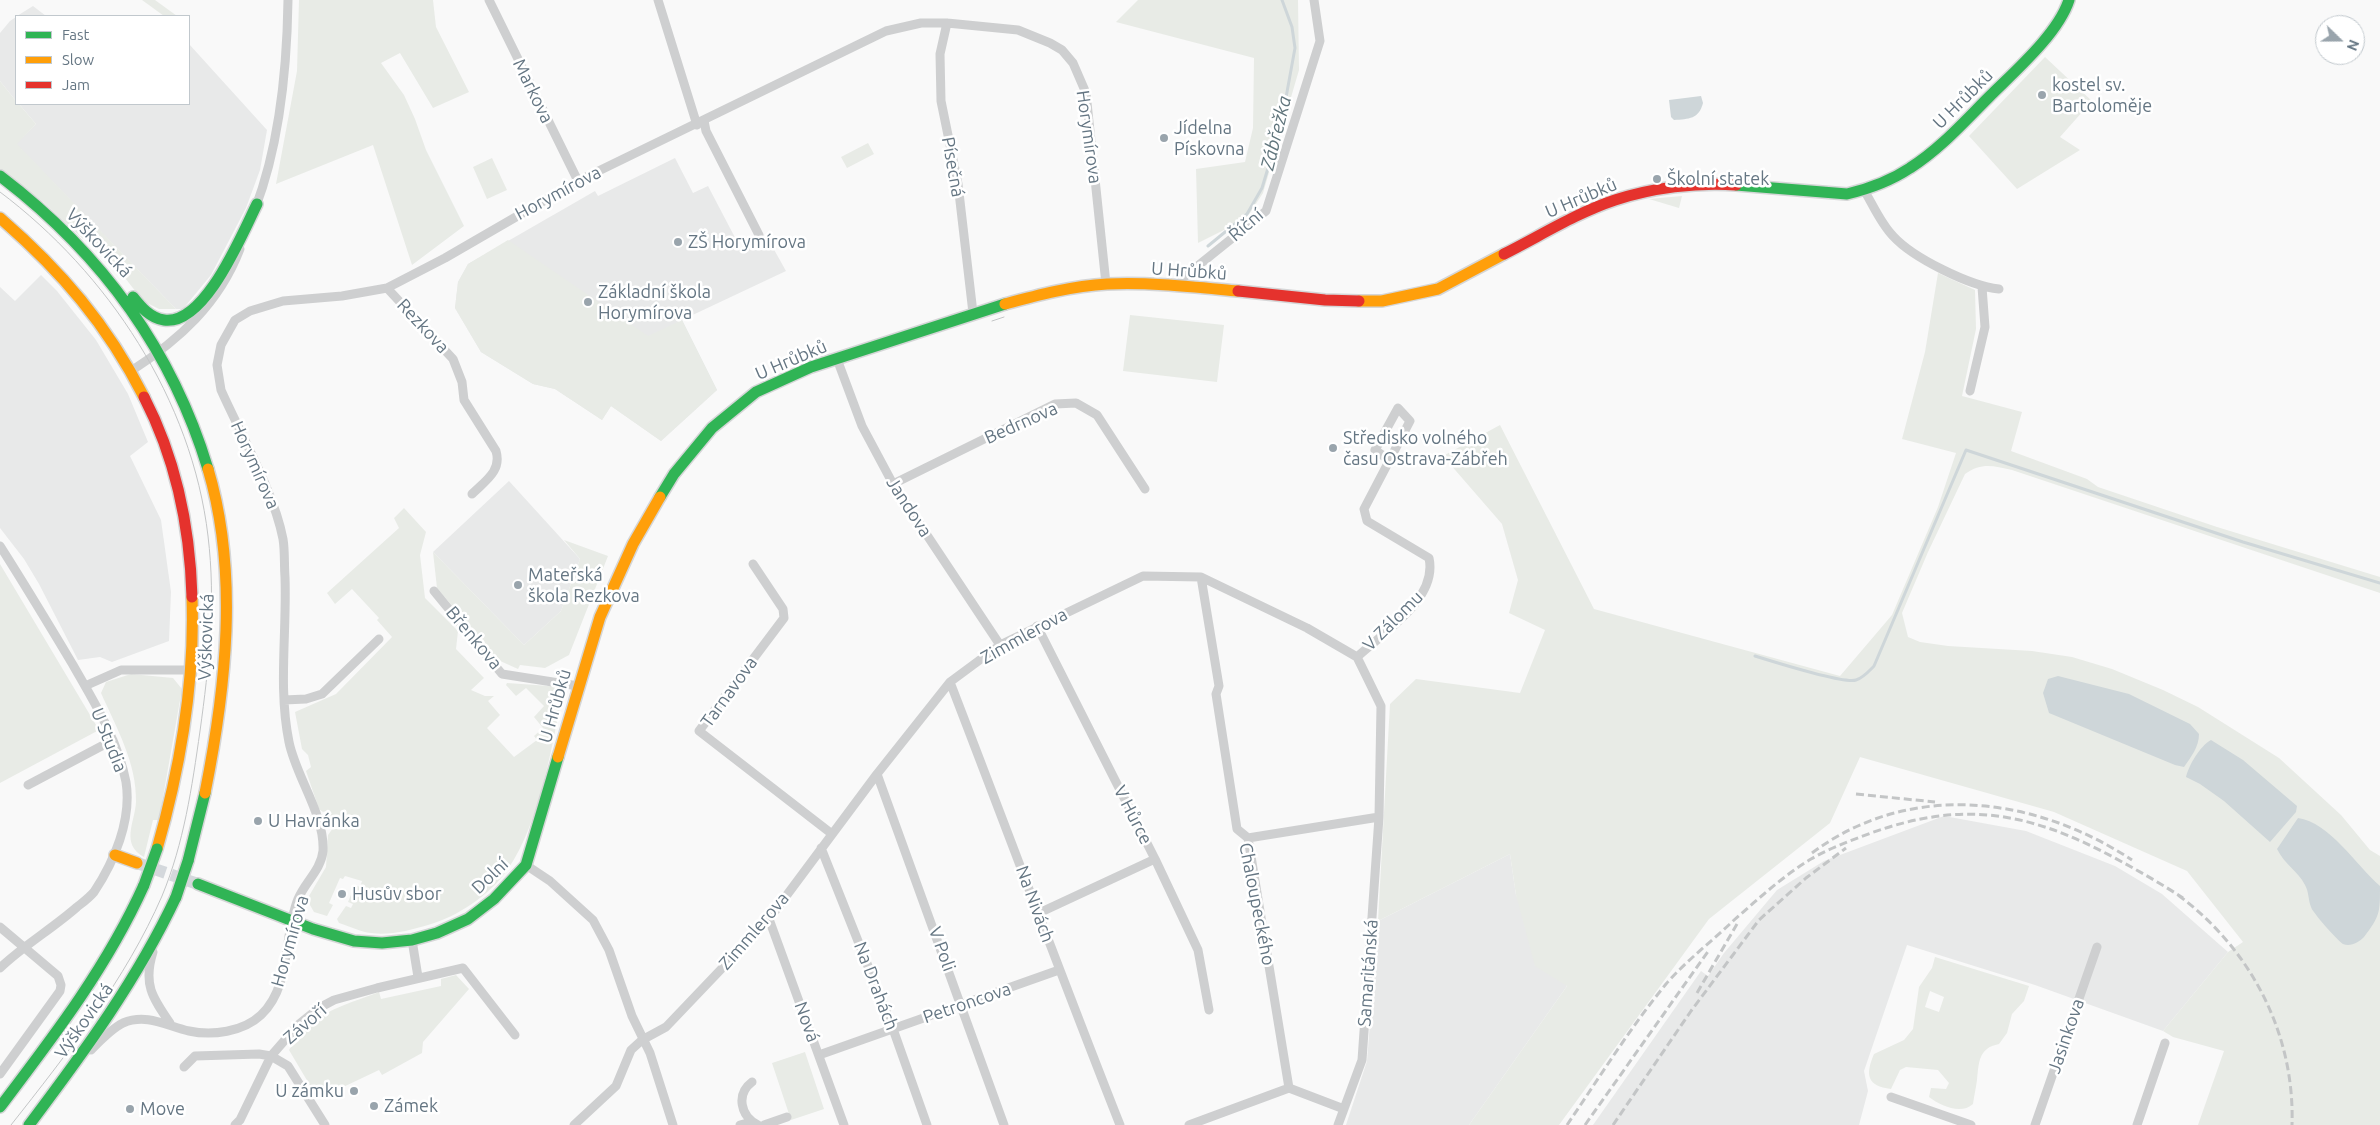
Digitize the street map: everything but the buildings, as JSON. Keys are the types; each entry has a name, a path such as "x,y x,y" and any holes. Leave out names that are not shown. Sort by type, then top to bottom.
{"street":[{"path":"131,371 160,352 196,320 217,296 234,265 257,204 274,139 283,82 288,0"},
{"name":"Markova","path":"489,0 578,181"},
{"path":"658,0 700,123 706,131 759,235"},
{"name":"Říční","path":"1174,285 1266,211 1320,41 1314,0"},
{"name":"U Hrůbků","path":"526,866 600,617 633,544 674,474 712,428 756,392 811,367 837,358 973,313 1051,292 1106,284 1174,285 1325,300 1382,301 1438,289 1584,212 1615,200 1677,186 1732,185 1828,194 1847,194 1864,190 1909,169 1938,148 2034,51 2066,10 2069,0"},
{"name":"Horymírova","path":"70,1072 103,1038 124,1023 148,1019 170,1023 189,1031 228,1031 243,1027 263,1014 279,984 298,898 320,863 322,838 289,744 284,700 286,595 283,541 277,512 221,390 217,365 221,345 235,320 264,306 283,301 342,296 387,288 445,258 578,181 886,31 920,23 947,23 1018,30 1062,50 1073,63 1086,93 1106,284"},
{"name":"Písečná","path":"947,23 940,54 941,101 958,184 973,313"},
{"name":"Výškovická","path":"0,176 61,226 97,264 130,305 160,352 189,416 211,480 220,528 226,599 225,658 216,735 202,807 188,861 176,897 158,936 119,1002 70,1072 29,1125"},
{"path":"1864,190 1892,236 1923,259 1982,287 1999,289"},
{"path":"97,264 132,295 148,313 164,320 182,317 193,309 218,277 257,204"},
{"name":"Výškovická","path":"0,218 42,254 80,296 101,321 131,371 165,446 181,504 192,585 190,670 174,779 156,849 144,885 129,920 98,972 0,1107"},
{"path":"1970,391 1985,327 1982,287"},
{"name":"Rezkova","path":"387,288 454,359 462,382 464,400 496,450 498,458 494,472 472,494"},
{"name":"Jandova","path":"837,358 862,426 893,484 1000,645"},
{"name":"Bedrnova","path":"893,484 1055,404 1076,403 1097,416 1145,489"},
{"name":"V Zálomu","path":"1356,657 1419,600 1428,586 1432,570 1430,558 1367,521 1364,509 1410,421 1398,408 1375,450 1389,460"},
{"name":"U Studia","path":"0,546 85,686 113,740 126,782 127,796 123,825 115,855 93,894 59,924 23,946 0,968"},
{"name":"Tarnavova","path":"753,564 783,609 784,618 699,731 832,834"},
{"name":"Zimmlerova","path":"642,1040 666,1027 769,919 877,774 950,682 1000,645 1143,576 1201,577 1307,628 1356,657"},
{"name":"Chaloupeckého","path":"1201,577 1219,686 1216,694 1237,829 1248,838 1289,1088"},
{"name":"Břenkova","path":"434,591 502,674 578,686"},
{"name":"V Hůrce","path":"1037,626 1155,859 1198,950 1209,1010"},
{"path":"284,700 306,699 322,694 379,638"},
{"path":"1248,838 1379,817 1381,706 1356,657"},
{"name":"U Studia","path":"85,686 121,670 190,670"},
{"name":"Na Nivách","path":"950,682 1120,1125"},
{"path":"28,785 113,740"},
{"name":"V Poli","path":"877,774 963,1006 1004,1125"},
{"name":"Samaritánská","path":"1338,1125 1362,1060 1379,817"},
{"name":"Na Drahách","path":"821,848 892,1029 927,1125"},
{"path":"115,855 136,863"},
{"path":"1039,913 1155,859"},
{"name":"Dolní","path":"198,884 313,929 354,941 382,943 412,940 437,933 468,919 494,899 526,866 550,881 593,920 609,950 642,1040 656,1072 673,1125"},
{"name":"Nová","path":"769,919 844,1125"},
{"path":"0,927 58,976 61,985 60,991 0,1074"},
{"path":"158,936 148,970 152,996 170,1023"},
{"path":"412,940 418,977"},
{"name":"Jasinkova","path":"2035,1125 2097,947"},
{"name":"Závoří","path":"235,1125 248,1105 271,1056 298,1025 319,1008 334,1000 418,977 463,968 515,1035"},
{"name":"Petroncova","path":"819,1055 963,1006 1059,970"},
{"path":"574,1125 616,1086 631,1050 642,1040"},
{"path":"2138,1125 2165,1043"},
{"path":"184,1067 195,1056 259,1054 271,1056 288,1066 325,1125"},
{"path":"752,1082 744,1088 741,1098 744,1111 754,1123"},
{"path":"1189,1125 1289,1088 1344,1109"},
{"path":"1890,1097 1972,1125"},
{"path":"1939,1125 1942,1115"},
{"path":"764,1125 787,1117"},
{"path":"740,1125 754,1123"}],"shaded area":[{"path":"142,0 155,0 176,15 163,15"},
{"path":"299,0 433,0 436,27 469,92 433,108 400,53 381,63 404,95 426,150 464,226 412,265 373,145 276,184 297,71"},
{"path":"1138,0 1298,0 1299,70 1263,193 1246,219 1198,243 1196,169 1245,162 1253,128 1254,58 1116,22"},
{"path":"33,6 45,15 19,15"},
{"path":"15,18 15,100 0,81 0,33"},
{"path":"190,45 267,130 260,170 246,208 211,275 183,309 176,309 16,144 36,124 20,105 190,105"},
{"path":"2045,57 2092,101 2060,137 2080,150 2017,189 1969,136"},
{"path":"0,81 15,100 15,105 20,105 36,124 17,144 176,309 159,309 143,301 108,256 82,238 43,202 0,169"},
{"path":"1701,96 1703,103 1696,115 1679,120 1674,120 1671,117 1669,100"},
{"path":"868,143 874,154 847,168 841,157"},
{"path":"492,158 507,190 487,199 473,167"},
{"name":"Základní škola Horymírova","path":"675,158 693,193 708,186 741,249 767,237 786,271 682,320 717,390 661,441 611,406 602,420 555,389 533,384 481,352 455,308 458,282 468,264 595,191 598,196"},
{"path":"1682,196 1679,208 1649,199"},
{"path":"508,240 648,336 682,320 717,390 661,441 611,406 602,420 555,389 533,384 481,352 455,308 458,282 468,264"},
{"path":"1938,273 1975,290 1976,329 1962,396 2022,412 2011,451 2087,479 2098,487 2217,527 2380,577 2380,593 2012,470 1982,466 1965,474 1928,552 1902,613 1908,637 1920,642 1948,646 2032,651 2072,657 2112,669 2198,707 2279,758 2341,815 2370,850 2380,856 2380,1125 2198,1125 2224,1051 2173,1037 2163,1031 2228,952 2243,942 2187,871 2054,812 1860,757 1830,823 1709,919 1559,1125 1469,1125 1567,986 1535,966 1516,895 1510,854 1378,921 1390,704 1416,679 1520,693 1545,630 1509,613 1518,580 1502,524 1443,456 1500,425 1594,609 1840,676 1892,615 1938,507 1956,453 1902,439 1925,352"},
{"path":"41,275 57,291 96,340 128,394 148,442 130,456 161,520 171,592 169,641 112,662 100,657 78,660 39,584 24,559 0,528 0,287 15,301"},
{"path":"1130,315 1224,325 1217,382 1123,371"},
{"name":"Mateřská škola Rezkova","path":"509,481 580,559 561,611 524,645 433,552"},
{"path":"404,508 426,532 420,555 425,598 458,631 456,649 484,678 471,690 485,696 494,696 488,701 500,715 487,728 514,757 537,740 534,736 543,728 534,717 544,706 526,688 516,696 506,685 507,683 564,687 550,757 537,805 519,850 501,879 472,904 450,917 407,931 378,934 339,923 337,919 346,906 351,908 353,904 348,902 355,885 360,887 362,881 345,876 343,879 340,878 329,903 333,905 327,916 314,912 310,905 309,896 326,867 328,835 333,828 329,810 323,812 319,809 306,771 311,767 308,755 302,749 295,712 336,694 392,637 377,620 379,618 352,589 335,604 327,593 399,528 394,518"},
{"path":"564,540 608,556 569,655 545,668 520,665 518,669 498,660 437,588 433,552 524,645 561,611 580,559"},
{"path":"0,564 99,730 0,783"},
{"path":"131,674 173,678 182,689 159,820 153,820 144,857 132,846 131,839 136,802 133,773 119,732 101,693 106,682"},
{"path":"2058,676 2129,694 2190,724 2199,734 2194,752 2184,767 2175,765 2049,713 2043,693 2048,679"},
{"path":"2211,740 2243,760 2297,806 2296,812 2270,842 2224,801 2200,784 2186,777 2196,756"},
{"path":"1944,816 2026,831 2115,866 2162,894 2228,952 2163,1031 2035,985 1907,945 1864,1071 1868,1091 1859,1125 1593,1125 1701,971 1708,976 1724,953 1777,890 1824,861"},
{"path":"2298,818 2309,821 2332,836 2380,886 2379,908 2376,919 2364,937 2355,944 2343,944 2312,910 2305,885 2277,849"},
{"path":"1510,854 1516,895 1567,986 1469,1125 1346,1125 1367,1061 1378,921"},
{"path":"1935,957 2029,986 2024,1001 2012,1014 2007,1033 1999,1044 1992,1046 1983,1053 1978,1068 1973,1104 1963,1109 1945,1106 1929,1097 1931,1088 1946,1089 1949,1083 1938,1070 1906,1067 1900,1070 1891,1089 1877,1085 1870,1078 1869,1074 1874,1054 1904,1040 1913,1029 1919,987 1932,968","holes":["1930,991 1944,997 1939,1012 1925,1007"]},
{"path":"456,975 469,989 423,1042 422,1053 382,1075 379,1070 318,1099 289,1050 307,1027 328,1012 379,992 381,999 441,986 441,979"},
{"path":"805,1052 824,1109 791,1120 772,1063"}],"waterway":[{"name":"Zábřežka","path":"1208,246 1247,214 1262,188 1281,125 1295,48 1292,27 1282,0"},
{"path":"1755,656 1838,679 1856,680 1868,672 1874,666 1966,450 2243,542 2380,583"}],"tunnel":[{"path":"137,863 198,884"}],"tram line":[{"path":"0,192 39,224 76,261 109,301 138,343 164,389 184,436 199,485 208,536 211,585 209,658 200,731 182,835 170,876 147,927 113,986 74,1043 11,1125"},
{"path":"992,321 1004,317"}],"railway":[{"path":"1856,794 1935,802"},
{"path":"1812,853 1850,830 1890,814 1931,806 1972,805 2014,810 2055,822 2094,838 2132,860"},
{"path":"1567,1125 1640,1018 1666,984 1682,967 1752,904 1791,873 1825,851 1871,833 1936,816 1966,814 2024,821 2053,830 2113,857 2183,898"},
{"path":"1613,1125 1691,1011 1759,920 1806,878 1846,848"},
{"path":"2178,895 2204,917 2227,941 2247,968 2264,996 2286,1058 2291,1091 2292,1125"},
{"path":"1697,993 1737,924"},
{"path":"1585,1125 1709,950"}],"traffic: fast":[{"path":"1736,185 1847,194 1880,184 1896,176 1921,161 1942,144 2023,64 2056,26 2069,0"},
{"path":"0,176 36,205 69,237 100,270 128,305 174,382 193,424 208,469"},
{"path":"133,297 150,314 164,320 179,318 194,309 220,276 257,204"},
{"path":"660,497 674,474 712,428 756,392 811,367 1005,304"},
{"path":"198,884 313,929 354,941 382,943 412,940 437,933 468,919 494,899 526,865 558,757"},
{"path":"188,861 205,793"},
{"path":"144,885 157,849"},
{"path":"176,897 188,861"},
{"path":"0,1107 60,1027 96,973 144,885"},
{"path":"29,1125 70,1070 127,986 161,928 176,897"}],"traffic: slow":[{"path":"0,218 43,258 81,300 114,346 144,397"},
{"path":"1359,301 1382,301 1438,289 1504,254"},
{"path":"1005,304 1068,289 1107,284 1156,284 1238,291"},
{"path":"205,793 219,713 226,631 224,549 218,508 208,469"},
{"path":"558,757 600,617 633,544 660,497"},
{"path":"157,849 173,788 184,724 191,661 192,597"},
{"path":"115,855 137,863"}],"traffic: jam":[{"path":"1504,254 1572,218 1615,200 1644,192 1674,187 1705,184 1736,185"},
{"path":"1238,291 1325,300 1359,301"},
{"path":"144,397 165,445 173,469 188,545 192,597"}],"place":[{"name":"kostel sv. Bartoloměje","path":"2042,95"},
{"name":"Jídelna Pískovna","path":"1164,138"},
{"name":"Školní statek","path":"1657,179"},
{"name":"ZŠ Horymírova","path":"678,242"},
{"name":"Základní škola Horymírova","path":"588,302"},
{"name":"Středisko volného času Ostrava-Zábřeh","path":"1333,448"},
{"name":"Mateřská škola Rezkova","path":"518,585"},
{"name":"U Havránka","path":"258,821"},
{"name":"Husův sbor","path":"342,894"},
{"name":"U zámku","path":"354,1091"},
{"name":"Zámek","path":"374,1106"},
{"name":"Move","path":"130,1109"}]}
